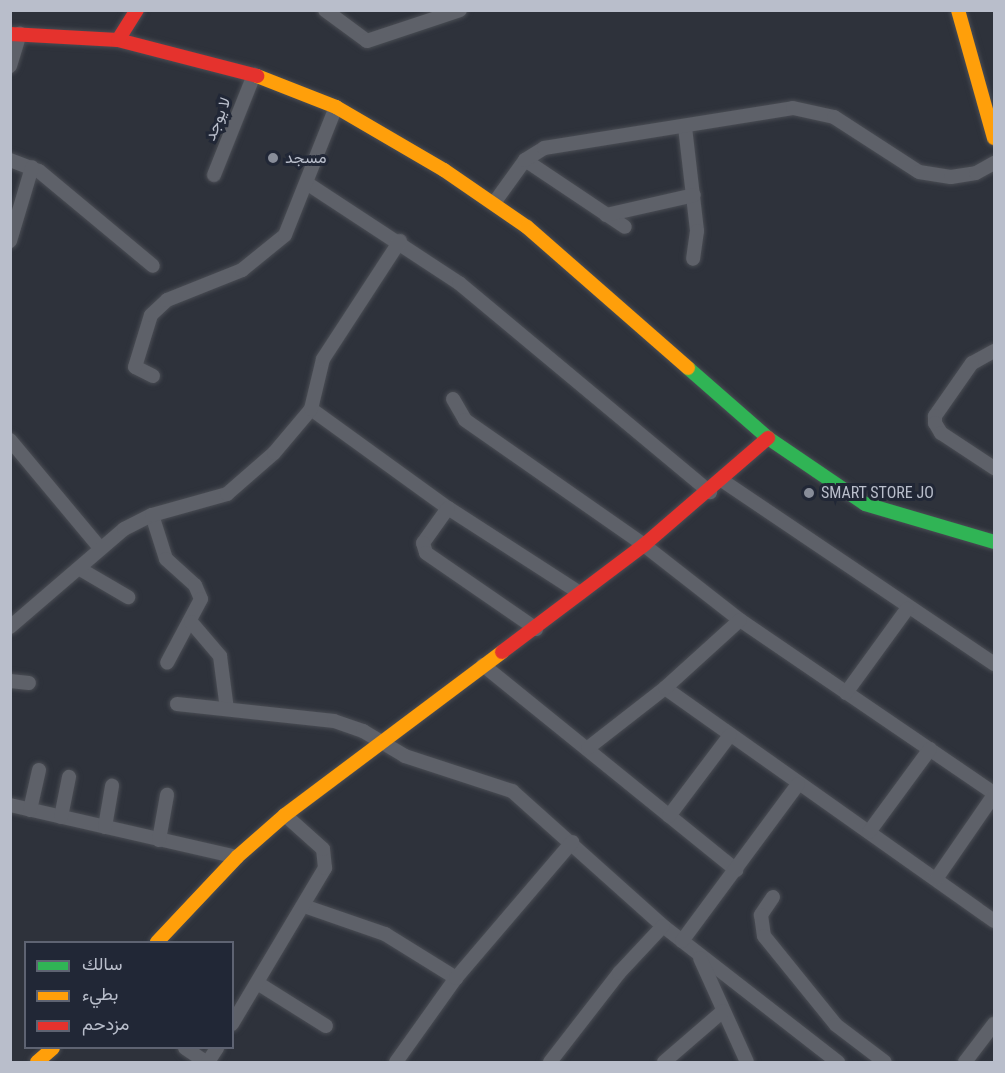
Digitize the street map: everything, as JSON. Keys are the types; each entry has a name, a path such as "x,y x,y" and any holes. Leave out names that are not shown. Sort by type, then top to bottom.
{"street":[{"path":"118,40 137,10"},
{"path":"325,10 367,41 460,10"},
{"path":"958,10 994,138"},
{"path":"10,66 15,34 118,40 254,75 336,107 494,203 647,328 768,438 826,482 865,504 994,542"},
{"name":"لا يوجد","path":"214,176 254,75"},
{"path":"153,376 135,367 152,315 167,300 262,258 285,235 308,184 336,107"},
{"path":"494,203 525,160 561,143 685,127 793,108 834,117 919,172 965,175 994,163"},
{"path":"685,127 694,195 693,259"},
{"path":"10,160 32,167 153,266"},
{"path":"525,160 624,227"},
{"path":"10,241 32,167"},
{"path":"308,184 400,241 512,324 710,492"},
{"path":"606,214 694,195"},
{"path":"11,626 80,569 100,548 152,515 227,494 274,453 311,409 323,358 400,241"},
{"path":"994,351 972,363 935,416 935,423 941,433 994,468"},
{"path":"453,399 465,420 644,545 740,620 994,794 936,879"},
{"path":"311,409 448,508 580,593"},
{"path":"158,941 237,857 285,815 644,545 723,481 768,438"},
{"path":"10,440 100,548"},
{"path":"723,481 907,609 994,664"},
{"path":"448,508 423,543 426,553 536,628"},
{"path":"152,515 166,559 201,594 191,622 167,663"},
{"path":"80,569 128,597"},
{"path":"846,693 907,609"},
{"path":"588,748 665,688 740,620"},
{"path":"191,622 220,656 227,709"},
{"path":"483,665 736,870"},
{"path":"10,681 29,683"},
{"path":"665,688 994,921"},
{"path":"177,704 334,721 424,763 512,791 699,956 838,1062"},
{"path":"669,816 730,735"},
{"path":"869,832 930,749"},
{"path":"30,810 39,770"},
{"path":"61,817 69,777"},
{"path":"682,941 798,784"},
{"path":"105,827 112,786"},
{"path":"159,840 167,795"},
{"path":"10,805 237,857"},
{"path":"234,1021 259,984 325,868 326,858 320,846 285,815"},
{"path":"396,1062 456,978 572,842"},
{"path":"773,897 761,915 764,936 836,1025 885,1062"},
{"path":"303,906 386,934 456,978"},
{"path":"550,1062 619,973 663,926"},
{"path":"699,956 747,1062"},
{"path":"259,984 326,1026"},
{"path":"664,1062 723,1011"},
{"path":"965,1062 994,1024"},
{"path":"37,1062 51,1049"},
{"path":"189,1049 207,1062 216,1049"}],"traffic: fast":[{"path":"688,368 768,438 865,504 994,542"}],"traffic: slow":[{"path":"958,10 994,138"},
{"path":"257,76 336,107 444,170 527,227 688,368"},
{"path":"158,941 237,857 285,815 502,652"},
{"path":"37,1062 52,1049"}],"traffic: jam":[{"path":"118,40 137,10"},
{"path":"10,34 118,40 257,76"},
{"path":"502,652 644,545 768,438"}],"place":[{"name":"مسجد","path":"273,158"},
{"name":"SMART STORE JO","path":"809,493"}]}
